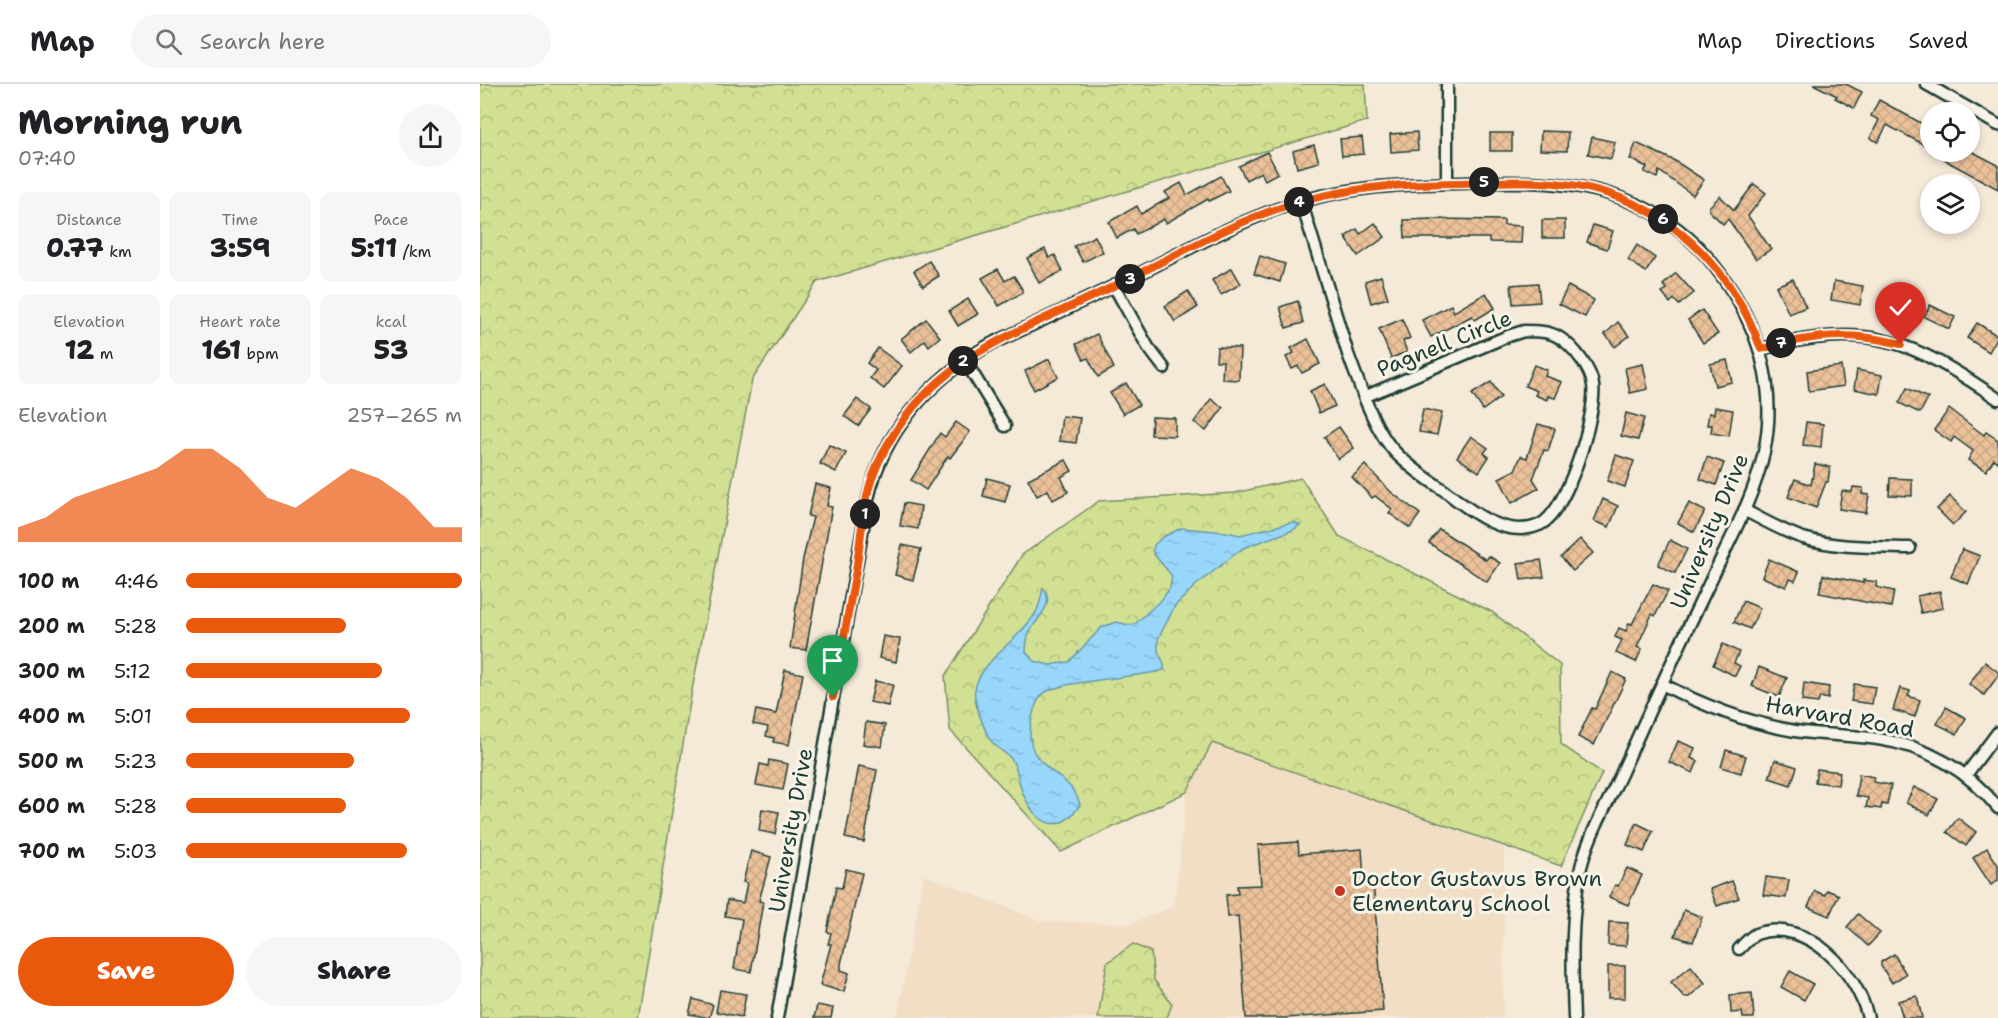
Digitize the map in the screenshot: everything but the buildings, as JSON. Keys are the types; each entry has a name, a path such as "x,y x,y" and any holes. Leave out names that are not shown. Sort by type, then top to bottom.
{"street":[{"path":"1447,84 1447,183"},
{"path":"1926,84 1998,125"},
{"name":"University Drive","path":"777,1018 871,482 890,442 907,415 929,390 964,360 991,344 1215,235 1301,201 1384,185 1447,183 1551,183 1577,186 1613,195 1644,208 1682,233 1706,256 1737,297 1761,349 1767,380 1768,425 1761,466 1744,510 1585,855 1575,901 1572,931 1574,1018"},
{"name":"Pagnell Circle","path":"1301,201 1348,354 1364,397 1384,437 1395,452 1410,466 1479,516 1492,523 1514,528 1541,525 1552,516 1563,500 1575,471 1593,406 1594,392 1593,381 1588,371 1567,344 1553,334 1534,331 1508,336 1364,397"},
{"path":"1114,286 1148,347 1164,368"},
{"path":"1761,349 1798,339 1834,335 1882,339 1930,356 1954,369 1998,399"},
{"path":"964,360 1005,426"},
{"path":"1744,510 1784,530 1813,540 1841,545 1910,548"},
{"name":"Harvard Road","path":"1662,684 1714,710 1768,725 1796,731 1879,739 1936,756 1966,775 1986,793 1998,808"},
{"path":"1966,775 1998,732"},
{"path":"1739,949 1754,935 1766,932 1790,933 1812,942 1832,956 1849,975 1861,997 1868,1018"}],"shaded area":[{"name":"Doctor Gustavus Brown Elementary School","path":"1212,743 1504,848 1503,1018 897,1018 924,875 1041,921 1131,924 1174,906 1187,792"}],"green space":[{"path":"480,84 1365,84 1367,121 817,282 752,380 692,690 638,1018 480,1018"},
{"path":"1301,478 1339,536 1492,612 1560,665 1561,744 1602,773 1561,866 1212,743 1187,792 1061,852 950,730 945,676 1022,555 1099,501 1235,493"},
{"path":"1133,944 1151,952 1154,980 1172,1004 1167,1018 1098,1018 1107,963"}],"water":[{"path":"1293,522 1300,525 1293,530 1243,548 1195,586 1175,606 1158,639 1158,651 1164,664 1164,670 1065,685 1052,689 1040,697 1030,727 1032,748 1041,762 1067,783 1077,796 1080,805 1071,815 1055,824 1040,818 1027,802 1012,760 989,738 979,714 975,689 979,678 993,659 1035,614 1043,588 1047,604 1029,634 1026,652 1034,661 1049,665 1069,662 1102,627 1117,622 1135,624 1162,599 1170,588 1172,576 1153,553 1154,545 1163,537 1181,528 1240,535"}],"place":[{"name":"Doctor Gustavus Brown Elementary School","path":"1340,891"}],"route":[{"path":"833,697 871,482 890,442 907,415 929,390 964,360 991,344 1215,235 1301,201 1384,185 1420,183 1551,183 1577,186 1613,195 1644,208 1663,219 1695,244 1737,297 1761,349 1798,339 1834,335 1882,339 1901,344"}]}
